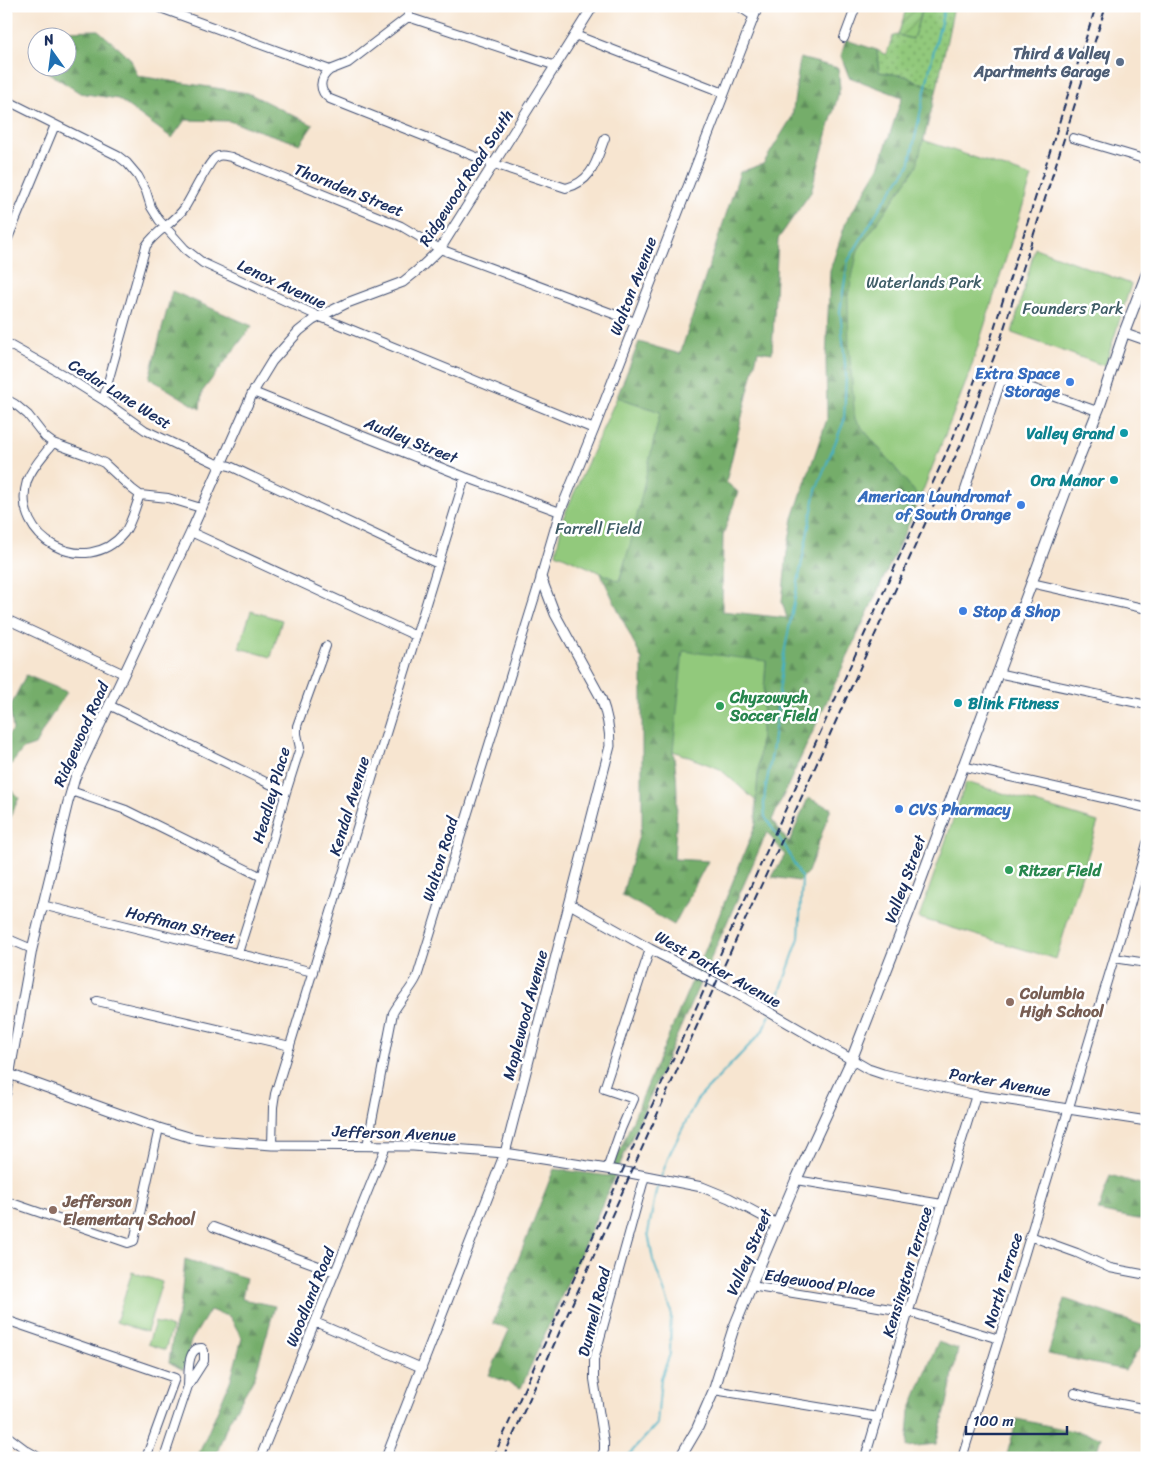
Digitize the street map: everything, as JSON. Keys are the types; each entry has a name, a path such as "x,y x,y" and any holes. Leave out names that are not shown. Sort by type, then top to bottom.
{"main road":[{"name":"Valley Street","path":"680,1458 697,1429 714,1390 733,1330 751,1286 796,1180 851,1061 1068,485 1098,411 1124,333 1147,273"}],"street":[{"path":"154,6 330,70"},
{"path":"408,6 408,17 348,63 330,70 325,75 321,83 323,93 330,99 494,164 566,188 575,186 592,171 605,138"},
{"name":"Ridgewood Road South","path":"234,436 253,392 278,353 300,331 318,316 403,282 440,249 593,6"},
{"path":"739,6 754,16"},
{"name":"Walton Avenue","path":"541,577 560,512 758,6"},
{"path":"844,38 856,6"},
{"path":"408,17 556,66"},
{"path":"576,34 724,93"},
{"name":"Lenox Avenue","path":"6,100 118,156 127,163 138,176 146,191 151,207 165,227 185,249 203,263 318,316 594,429"},
{"path":"6,243 55,125"},
{"path":"1073,138 1147,160"},
{"name":"Thornden Street","path":"165,227 183,210 216,157 231,157 401,226 440,249 635,322"},
{"path":"103,400 146,246 152,237 165,227"},
{"path":"1124,333 1147,341"},
{"name":"Cedar Lane West","path":"6,343 60,373 103,400 145,430 214,463 230,466 438,564"},
{"path":"958,511 1002,381 1012,381 1098,411"},
{"name":"Audley Street","path":"253,392 465,477 560,512"},
{"path":"6,399 28,415 45,437 53,443 86,454 104,463 140,494 168,498 202,508"},
{"name":"Ridgewood Road","path":"6,1093 32,949 75,778 234,436"},
{"path":"53,443 30,475 26,486 25,498 26,509 33,526 40,535 54,546 64,551 82,553 99,550 110,545 128,528 140,494"},
{"name":"Kendal Avenue","path":"272,1145 275,1094 465,477"},
{"path":"191,532 416,636"},
{"name":"Maplewood Avenue","path":"386,1458 505,1153 610,746 610,728 607,712 555,614 541,577"},
{"name":"Walton Road","path":"367,1146 393,1012 412,988 418,977 541,577"},
{"path":"1031,584 1147,609"},
{"path":"6,619 124,674"},
{"name":"Headley Place","path":"238,953 300,748 297,726 326,646"},
{"path":"997,672 1147,705"},
{"path":"109,705 286,792"},
{"path":"962,766 1147,808"},
{"path":"71,791 126,810 262,877"},
{"name":"North Terrace","path":"962,1458 1146,852 1147,843"},
{"name":"West Parker Avenue","path":"570,904 703,976 851,1061"},
{"name":"Hoffman Street","path":"42,905 313,972"},
{"path":"6,938 32,949"},
{"path":"607,1169 634,1099 604,1089 650,949"},
{"path":"1114,958 1147,963"},
{"path":"97,1001 290,1046"},
{"name":"Parker Avenue","path":"851,1061 883,1074 976,1094 1147,1121"},
{"name":"Jefferson Avenue","path":"10,1074 159,1128 192,1138 272,1145 413,1146 505,1153 607,1169 708,1189 777,1224"},
{"name":"Kensington Terrace","path":"865,1458 976,1094"},
{"path":"6,1201 128,1243 134,1241 159,1128"},
{"name":"Woodland Road","path":"260,1458 386,1146"},
{"name":"Dunnell Road","path":"601,1458 604,1442 594,1379 594,1360 645,1176"},
{"path":"796,1180 942,1204"},
{"path":"213,1228 334,1272"},
{"path":"1030,1236 1077,1253 1110,1268 1147,1275"},
{"name":"Edgewood Place","path":"751,1286 909,1312 999,1339"},
{"path":"6,1320 175,1378 146,1458"},
{"path":"315,1322 422,1368"},
{"path":"164,1458 188,1386"},
{"path":"714,1390 878,1417"},
{"path":"1075,1393 1095,1399 1147,1408"},
{"path":"6,1435 40,1458"}],"green space":[{"path":"907,6 923,6 913,39 898,35"},
{"path":"923,6 954,6 937,88 914,81 906,76 878,72 877,50 886,55 893,36 898,35 913,39"},
{"path":"78,30 98,30 130,58 138,76 248,93 313,125 300,144 229,121 185,120 172,138 118,99 80,93 57,78 78,78"},
{"path":"846,40 877,50 879,72 906,76 914,81 937,88 917,166 858,250 855,419 920,498 772,820 789,843 808,798 831,808 808,872 799,881 772,877 785,855 767,832 521,1388 489,1375 509,1330 493,1323 554,1169 609,1176 706,948 756,824 766,661 673,751 677,792 674,859 708,861 674,925 622,895 642,824 642,660 600,572 620,580 660,412 617,397 639,342 680,354 740,172 763,164 792,117 800,58 838,68 840,88 811,192 778,239 772,353 758,351 726,482 738,492 723,535 722,611 787,618 782,602 787,552 793,518 827,419 826,360 830,270 846,222 879,167 902,97 849,77 841,56"},
{"name":"Waterlands Park","path":"923,140 1032,177 968,377 920,498 855,419 849,346 848,296 858,250 917,166"},
{"name":"Founders Park","path":"1035,248 1131,284 1105,366 1012,333"},
{"path":"172,291 252,326 202,392 200,409 149,378"},
{"name":"Farrell Field","path":"617,397 660,412 632,538 619,581 556,553 563,518"},
{"path":"251,611 282,620 271,657 239,648"},
{"name":"Chyzowych Soccer Field","path":"683,651 766,661 756,801 720,769 673,751"},
{"path":"26,675 67,692 35,745 23,749 6,771 6,737 13,730 10,707"},
{"name":"Ritzer Field","path":"966,782 1098,822 1056,959 919,918"},
{"path":"6,785 19,798 6,826"},
{"path":"1110,1175 1147,1186 1147,1221 1098,1211"},
{"path":"185,1259 246,1278 242,1299 275,1306 255,1376 228,1423 215,1458 197,1458 231,1379 242,1338 230,1317 210,1310 191,1341 183,1370 169,1362 174,1328 180,1308"},
{"path":"132,1272 162,1282 147,1332 116,1322"},
{"path":"1065,1299 1147,1327 1147,1348 1140,1348 1125,1370 1048,1354"},
{"path":"155,1322 172,1328 165,1350 148,1344"},
{"path":"938,1342 958,1349 947,1404 936,1444 907,1447 910,1411"},
{"path":"1017,1419 1101,1437 1095,1458 1006,1458"}],"waterway":[{"path":"772,1010 799,938 802,879 786,848 765,817 765,792 772,753 783,659 816,490 844,421 846,374 840,311 848,261 880,207 909,166 945,6"},
{"path":"661,1177 670,1153 697,1100 762,1032 770,1015"},
{"path":"626,1458 657,1424 661,1378 670,1354 671,1310 653,1260 648,1233 656,1191 660,1181"}],"railway":[{"path":"493,1458 953,438 991,338 1096,6"},
{"path":"503,1458 962,442 1000,341 1106,6"}],"place":[{"name":"Third & Valley Apartments Garage","path":"1120,62"},
{"name":"Extra Space Storage","path":"1070,382"},
{"name":"Valley Grand","path":"1124,433"},
{"name":"Ora Manor","path":"1114,480"},
{"name":"American Laundromat of South Orange","path":"1021,505"},
{"name":"Stop & Shop","path":"963,611"},
{"name":"Blink Fitness","path":"958,703"},
{"name":"Chyzowych Soccer Field","path":"720,706"},
{"name":"CVS Pharmacy","path":"899,809"},
{"name":"Ritzer Field","path":"1009,870"},
{"name":"Columbia High School","path":"1010,1002"},
{"name":"Jefferson Elementary School","path":"53,1210"}]}
